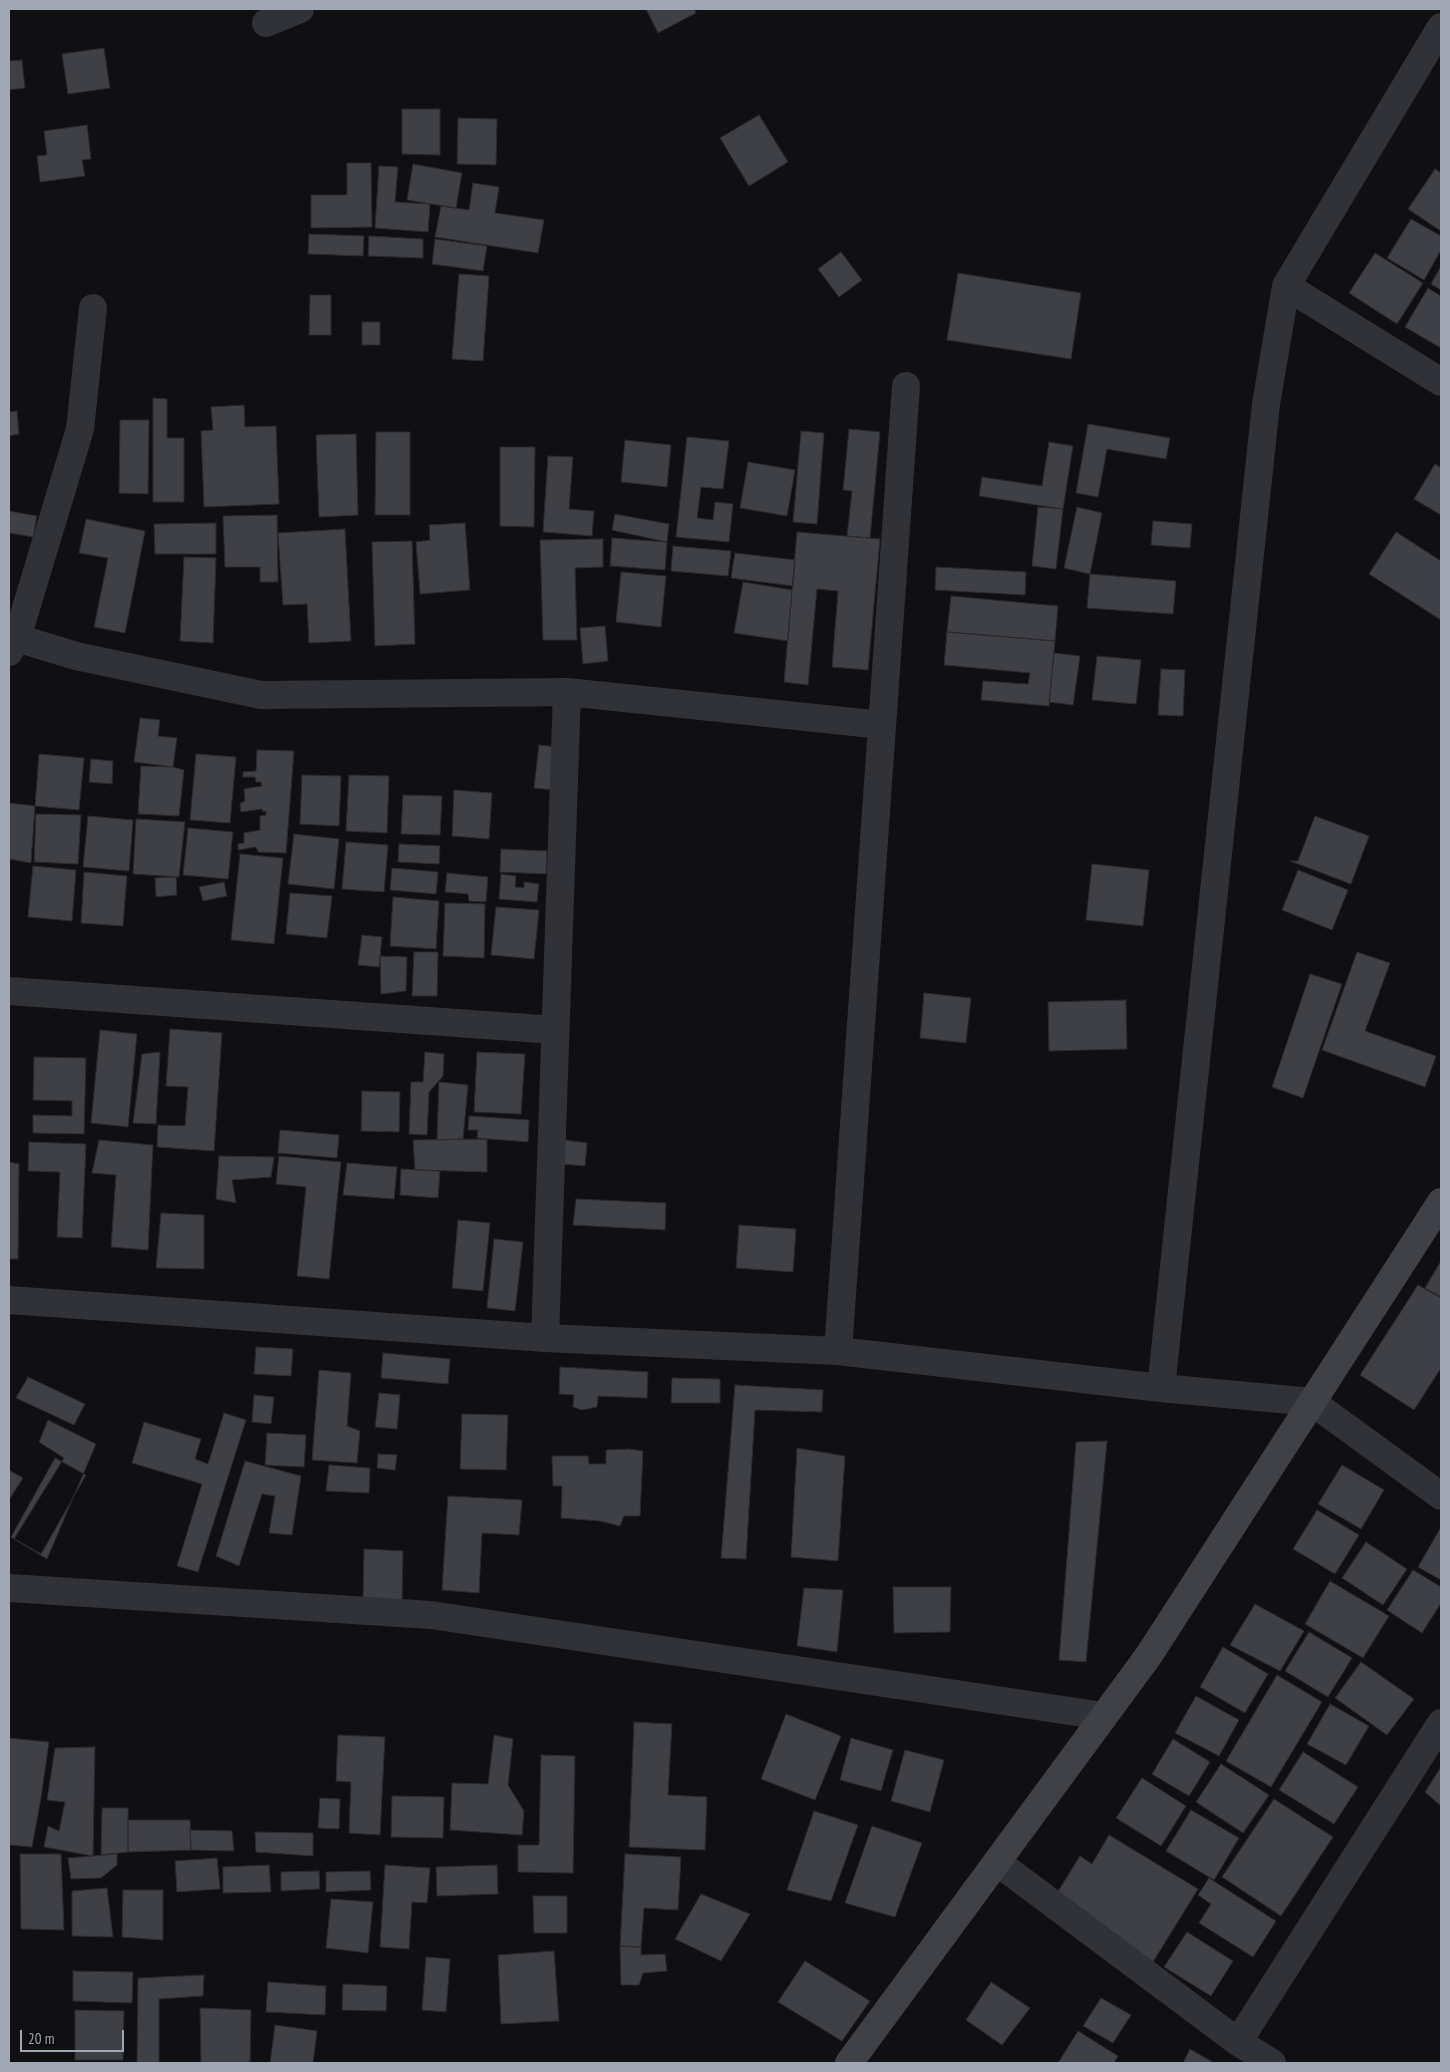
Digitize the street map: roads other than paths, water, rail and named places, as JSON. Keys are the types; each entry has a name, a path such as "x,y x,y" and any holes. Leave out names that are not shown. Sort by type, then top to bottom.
{"street":[{"path":"266,23 300,9"},
{"path":"1161,1388 1266,404 1286,286 1441,26"},
{"path":"1286,286 1441,382"},
{"path":"93,308 80,429 13,645 76,656 261,695 567,692 882,725"},
{"path":"838,1350 906,386"},
{"path":"545,1338 567,692"},
{"path":"9,991 555,1030"},
{"path":"849,2063 1149,1655 1441,1202"},
{"path":"9,1300 545,1338 838,1350 1161,1388 1312,1402 1441,1496"},
{"path":"9,1588 430,1614 1104,1716"},
{"path":"1238,2042 1441,1723"},
{"path":"997,1862 1238,2042 1272,2063"}]}
